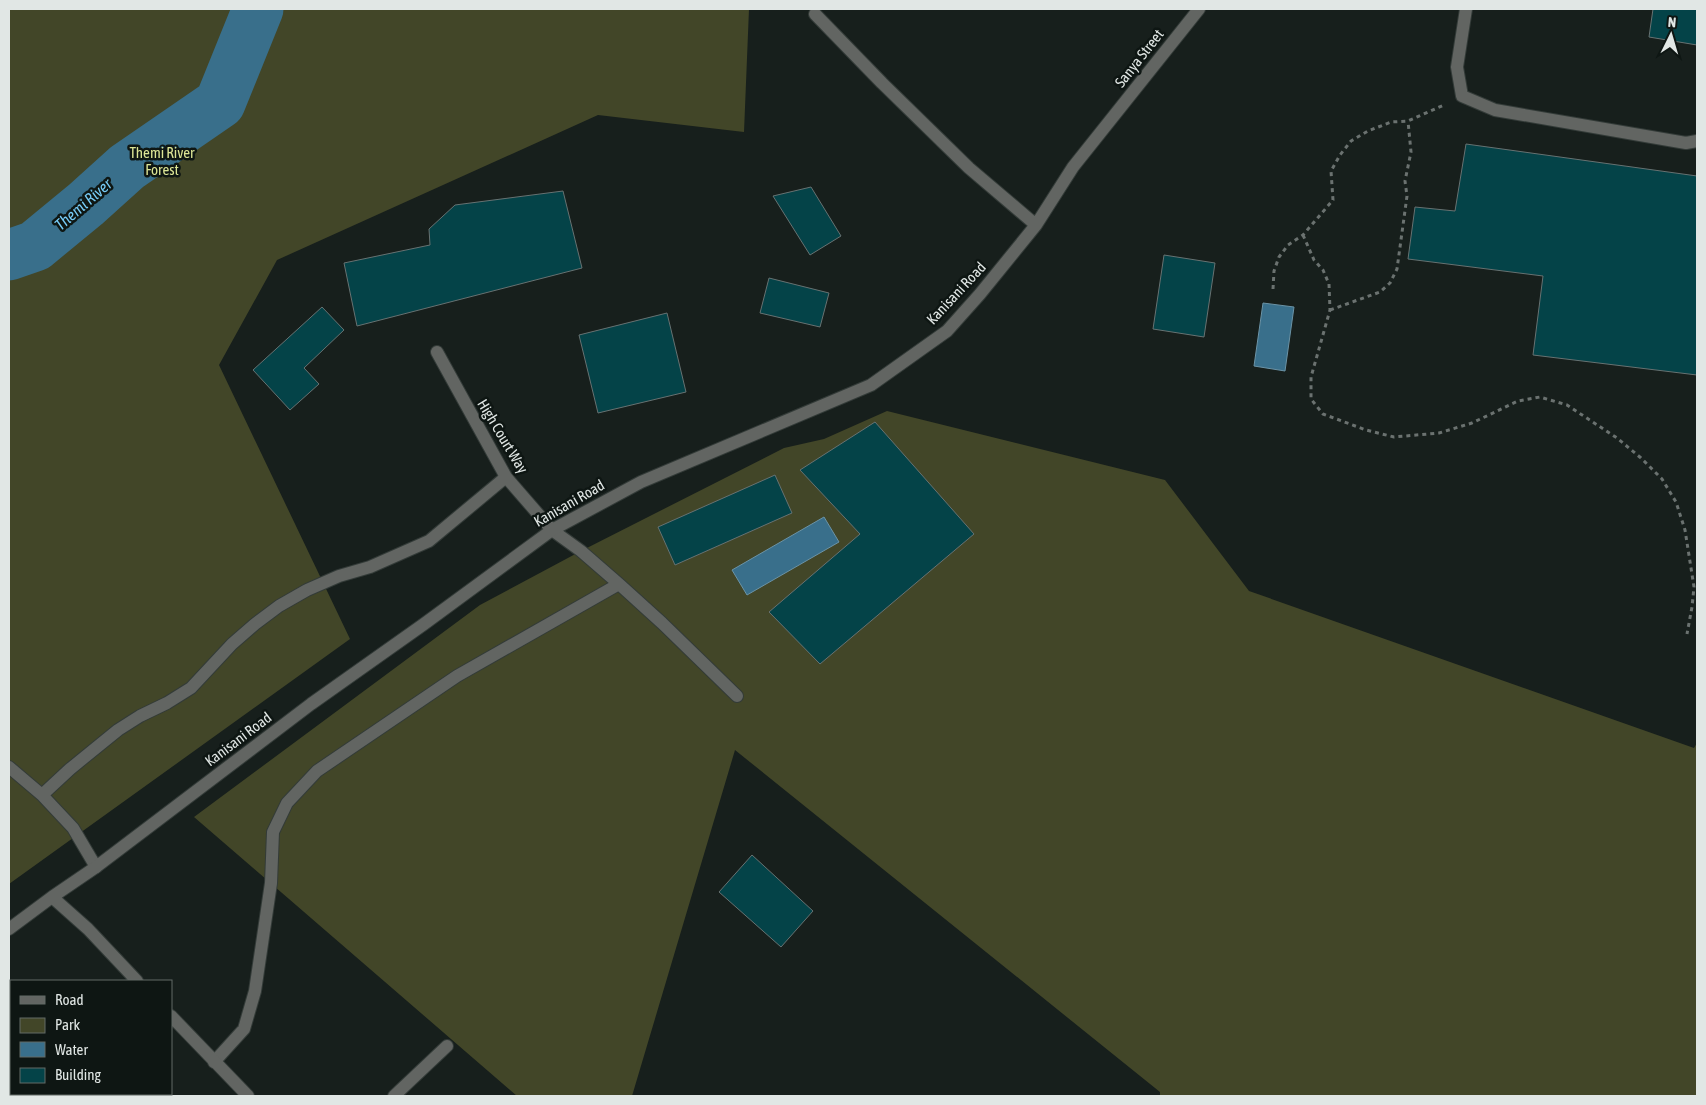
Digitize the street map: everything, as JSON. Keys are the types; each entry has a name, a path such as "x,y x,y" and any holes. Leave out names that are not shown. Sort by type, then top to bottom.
{"street":[{"name":"Sanya Street","path":"1123,104 1199,9"},
{"path":"1466,9 1457,67 1462,96 1495,110 1686,143 1697,141"},
{"path":"815,14 969,168 1036,225"},
{"name":"Kanisani Road","path":"9,929 96,867 311,704 552,530 641,482 871,384 947,331 1036,225 1073,167 1123,104"},
{"name":"High Court Way","path":"437,352 506,477 552,530 581,551 619,584 737,696"},
{"path":"42,795 118,730 192,688 232,644 279,606 315,586 339,576 378,564 429,541 506,477"},
{"path":"214,1062 244,1029 255,991 271,883 273,832 287,802 317,771 457,676 619,584"},
{"path":"9,767 42,795 73,828 96,867"},
{"path":"52,897 88,929 136,980"},
{"path":"172,1017 248,1096"},
{"path":"394,1096 447,1046"}],"path":[{"path":"1273,289 1274,271 1279,257 1288,245 1303,235 1333,200 1331,171 1351,141 1368,130 1391,122 1408,121 1462,96"},
{"path":"1330,310 1380,292 1390,283 1397,269 1407,196 1404,181 1411,152 1408,121"},
{"path":"1303,235 1314,260 1329,284 1330,310 1311,377 1311,399 1323,414 1366,430 1394,437 1439,433 1472,424 1518,401 1540,398 1567,405 1617,438 1640,458 1662,479 1676,502 1685,530 1694,587 1687,634"}],"green space":[{"name":"Themi River Forest","path":"9,9 749,9 744,132 598,115 277,260 219,365 350,639 9,884"},
{"path":"887,411 1165,480 1249,591 1694,748 1697,743 1697,1096 1160,1096 1160,1092 735,750 632,1096 517,1096 194,817 480,605 581,551 784,448 824,439"}],"water":[{"path":"1263,303 1294,307 1285,371 1254,366"},
{"path":"824,517 839,542 747,595 732,570"}],"building":[{"path":"1653,9 1697,9 1697,45 1649,37"},
{"path":"1466,144 1697,176 1697,375 1533,355 1543,276 1408,259 1415,207 1455,211"},
{"path":"811,187 841,236 810,255 773,196"},
{"path":"563,191 582,268 357,326 344,263 430,245 429,229 455,205"},
{"path":"1164,255 1215,263 1204,337 1153,329"},
{"path":"769,278 829,293 820,327 760,313"},
{"path":"322,307 344,330 304,368 319,384 290,410 253,370"},
{"path":"667,313 686,392 598,413 579,335"},
{"path":"875,422 974,534 820,664 769,612 860,534 800,470"},
{"path":"775,475 792,513 675,565 658,527"},
{"path":"752,855 813,911 781,947 719,892"},
{"path":"10,1094 87,1096 9,1096"}],"waterway":[{"name":"Themi River","path":"9,255 35,246 127,167 220,103 258,9"}]}
